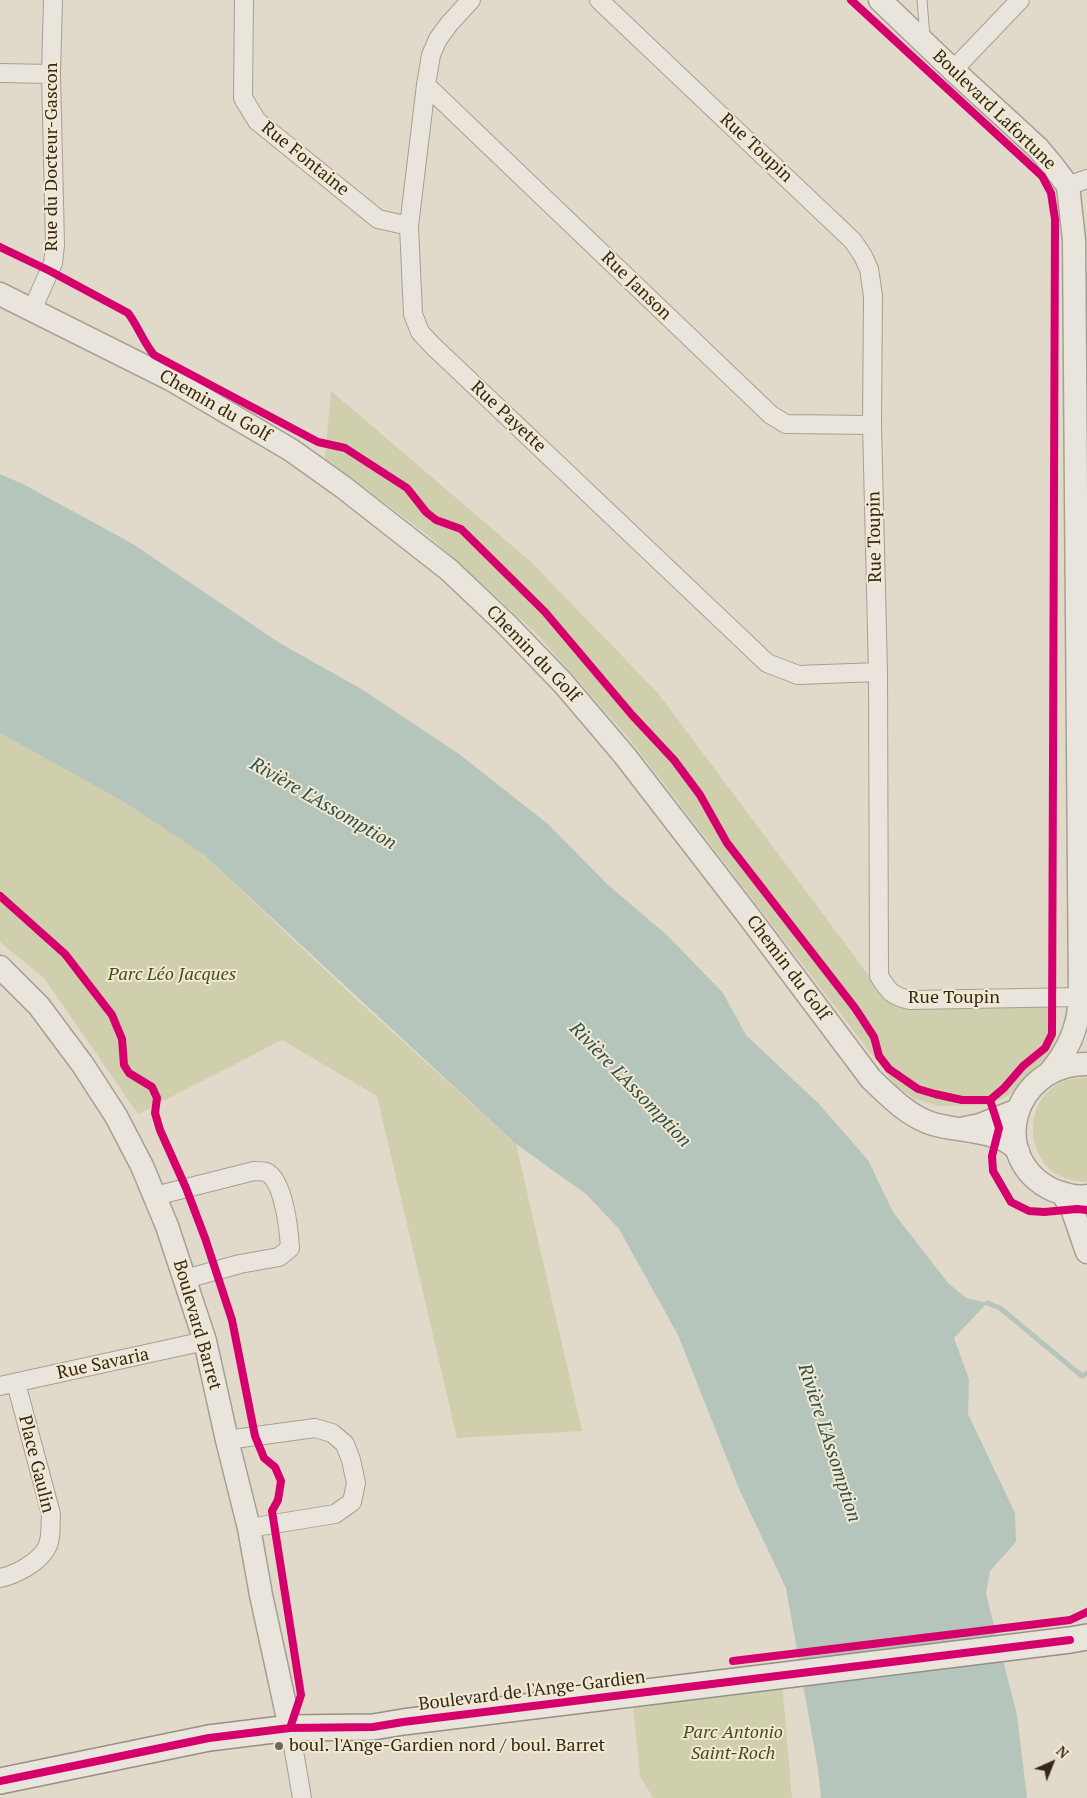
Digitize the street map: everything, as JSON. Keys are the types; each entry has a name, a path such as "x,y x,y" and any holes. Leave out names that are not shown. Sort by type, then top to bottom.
{"main road":[{"name":"Boulevard de l'Ange-Gardien","path":"0,1781 209,1738 290,1728 373,1727 1081,1641"}],"street":[{"name":"Rue du Docteur-Gascon","path":"32,310 53,263 52,0"},
{"name":"Rue Fontaine","path":"244,0 243,98 257,121 378,219 408,226"},
{"name":"Rue Payette","path":"471,0 438,38 431,55 426,85 408,226 413,314 420,332 767,663 798,675 878,672"},
{"name":"Rue Toupin","path":"599,0 853,241 864,256 869,268 873,296 872,425 878,672 879,976 886,988 896,997 910,1000 1080,997"},
{"name":"Boulevard Lafortune","path":"880,0 953,70 1078,182 1074,240 1080,1010 1073,1035 1060,1060 1050,1072"},
{"path":"953,70 1020,0"},
{"path":"0,73 51,74"},
{"name":"Rue Janson","path":"426,85 771,415 786,424 872,425"},
{"name":"Chemin du Golf","path":"0,294 172,380 291,450 343,487 449,570 506,624 562,683 625,756 871,1079 891,1099 912,1114 931,1124 960,1129 1007,1142 1018,1151"},
{"name":"Boulevard Lafortune","path":"1079,808 1085,824 1087,1023"},
{"name":"Boulevard Barret","path":"0,968 39,1006 84,1066 116,1116 155,1196 205,1341 249,1528 261,1595 290,1728"},
{"path":"1087,1064 1067,1065 1050,1072 1036,1082 1025,1095 1018,1110 1015,1131 1018,1151 1027,1170 1042,1185 1062,1193 1087,1196"},
{"name":"Chemin du Golf","path":"960,1129 980,1126 1018,1110"},
{"path":"155,1196 254,1171 266,1172 274,1178 279,1190 289,1228 290,1248 279,1257 240,1264 185,1279"},
{"path":"1062,1193 1072,1209 1087,1252"},
{"name":"Rue Savaria","path":"8,1384 205,1341"},
{"name":"Place Gaulin","path":"0,1578 9,1576 37,1559 47,1549 50,1526 50,1514 8,1384"},
{"path":"227,1440 315,1428 332,1433 345,1444 351,1460 356,1483 352,1502 335,1514 249,1528"},
{"path":"290,1728 302,1798"}],"lane":[{"path":"922,0 926,44"}],"green space":[{"path":"331,391 531,562 658,693 882,993 902,1004 1055,1006 1056,1037 1052,1050 1008,1096 988,1105 939,1106 915,1099 896,1086 631,741 537,634 430,537 325,458"},
{"name":"Parc Léo Jacques","path":"0,733 124,802 204,855 344,988 516,1144 582,1431 457,1438 377,1096 282,1040 138,1114 44,978 0,942"},
{"path":"1087,1078 1086,1182 1069,1179 1053,1172 1043,1161 1036,1147 1033,1133 1034,1119 1038,1106 1046,1094 1057,1085 1071,1079"},
{"name":"Parc Antonio Saint-Roch","path":"782,1682 792,1798 653,1798 640,1776 632,1698"}],"water":[{"name":"Rivière L'Assomption","path":"0,474 23,484 133,544 278,642 363,690 459,754 548,824 608,885 667,935 723,993 746,1035 818,1103 868,1160 893,1212 948,1283 966,1298 987,1303 954,1338 969,1379 968,1414 1015,1513 1016,1542 990,1571 986,1594 1017,1715 1027,1798 821,1798 818,1769 786,1588 739,1489 678,1335 619,1229 586,1194 516,1144 204,855 124,802 0,733"}],"waterway":[{"path":"987,1303 1000,1308 1082,1376 1087,1373"}],"cycle path":[{"path":"0,247 50,271 128,313 154,355 318,442 345,448 407,488 426,512 436,520 461,529 545,612 632,715 674,760 700,795 727,843 855,1008 874,1037 879,1056 889,1069 918,1089 962,1100 990,1100 1004,1088 1023,1066 1045,1048 1052,1034 1055,219 1051,193 1042,176 851,0"},
{"path":"0,896 65,954 112,1015 122,1039 124,1065 129,1073 152,1087 157,1098 155,1113 160,1130 186,1188 205,1238 232,1320 255,1436 264,1458 275,1467 281,1481 278,1500 272,1511 301,1695 290,1728"},
{"path":"990,1100 999,1128 992,1156 993,1171 1011,1202 1029,1211 1087,1210"},
{"path":"733,1661 1070,1620 1087,1612"},
{"path":"0,1781 209,1738 290,1728 373,1727 1070,1640"}],"place":[{"name":"boul. l'Ange-Gardien nord / boul. Barret","path":"279,1746"}]}
